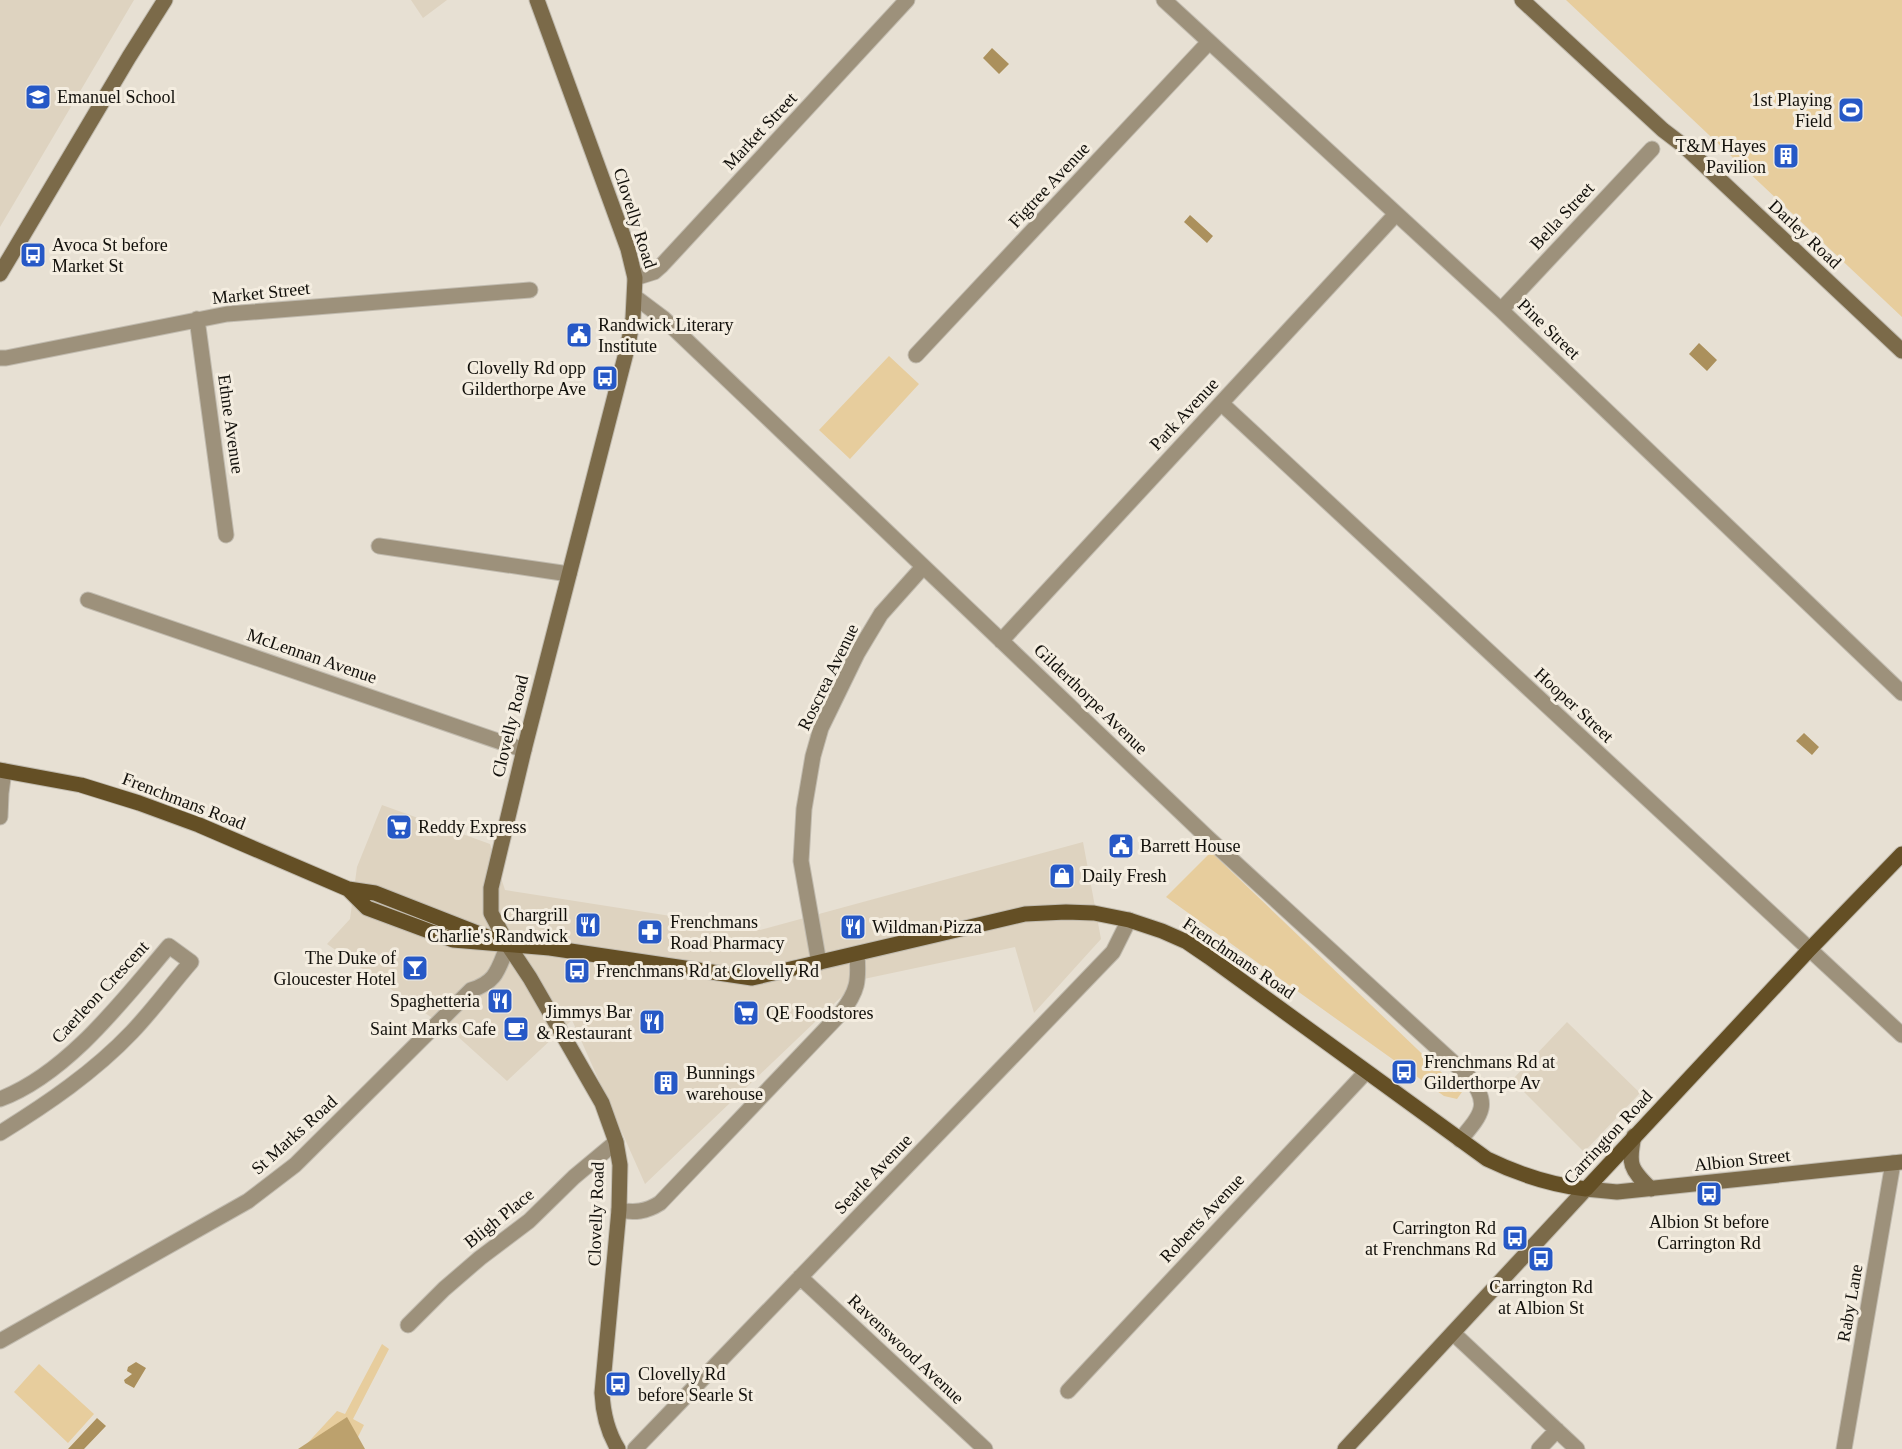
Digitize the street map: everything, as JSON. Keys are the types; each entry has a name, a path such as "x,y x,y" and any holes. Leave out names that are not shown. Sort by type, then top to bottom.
{"main road":[{"name":"Frenchmans Road","path":"2,771 81,785 139,803 200,825 348,889 375,893 507,945 561,950 706,973 752,978 1024,914 1094,913 1130,921 1162,930 1187,942 1487,1159 1508,1169 1555,1183 1586,1189"},
{"name":"Carrington Road","path":"1586,1189 1902,854"}],"street":[{"path":"0,274 165,0"},
{"name":"Clovelly Road","path":"537,0 622,230 635,278 635,297 628,345 491,888 491,913 507,945 530,978 602,1103 616,1142 620,1166 619,1210 602,1394 609,1435 618,1449"},
{"name":"Market Street","path":"635,278 654,272 662,265 907,0"},
{"name":"Pine Street","path":"1164,0 1501,310 1902,693"},
{"name":"Darley Road","path":"1522,0 1663,130 1684,146 1902,351"},
{"name":"Figtree Avenue","path":"916,355 1209,42"},
{"name":"Bella Street","path":"1501,310 1652,149"},
{"name":"Park Avenue","path":"1001,641 1396,214"},
{"name":"Market Street","path":"0,358 227,314 530,290"},
{"name":"Gilderthorpe Avenue","path":"635,297 663,318 1208,838 1468,1076 1479,1089 1482,1100 1476,1120 1460,1140"},
{"name":"Ethne Avenue","path":"197,319 226,535"},
{"name":"Hooper Street","path":"1221,403 1902,1035"},
{"path":"379,546 569,574"},
{"name":"Roscrea Avenue","path":"819,963 801,861 804,809 813,756 821,728 857,654 881,614 923,567"},
{"name":"McLennan Avenue","path":"88,600 524,750"},
{"path":"0,817 2,771"},
{"name":"Searle Avenue","path":"636,1449 1113,952 1130,921"},
{"name":"St Marks Road","path":"0,1341 248,1201 295,1166 471,990 485,986 495,977 507,945"},
{"name":"Caerleon Crescent","path":"0,1099 13,1094 60,1063 110,1016 169,946 191,962 132,1032 106,1056 40,1108 0,1133"},
{"path":"619,1210 642,1211 660,1203 841,1013 853,996 859,980 857,954"},
{"name":"Roberts Avenue","path":"1068,1391 1366,1072"},
{"path":"1634,1136 1630,1155 1632,1169 1650,1189"},
{"name":"Bligh Place","path":"408,1325 444,1289 529,1221 574,1177 616,1142"},
{"name":"Albion Street","path":"1586,1189 1617,1192 1898,1162"},
{"name":"Raby Lane","path":"1844,1449 1898,1162"},
{"name":"Carrington Road","path":"1345,1449 1586,1189"},
{"name":"Ravenswood Avenue","path":"800,1277 985,1449"},
{"path":"1453,1333 1577,1449"},
{"path":"1539,1449 1557,1430"}],"shaded area":[{"name":"Emanuel School","path":"0,0 134,0 0,227"},
{"path":"411,0 447,0 423,18"},
{"path":"1566,0 1902,0 1902,317"},
{"path":"992,48 1009,64 999,74 983,58"},
{"path":"1190,215 1213,236 1207,243 1184,222"},
{"path":"1699,343 1717,360 1707,371 1689,354"},
{"path":"889,356 919,384 850,459 819,430"},
{"path":"1804,733 1819,747 1812,755 1796,741"},
{"path":"382,805 490,844 505,890 760,930 1083,842 1101,939 1034,1013 1015,947 859,980 645,1184 572,1020 507,1081 455,1034 327,944 350,919 357,867"},
{"path":"1211,852 1462,1092 1457,1099 1444,1096 1166,897"},
{"path":"1567,1022 1640,1093 1584,1152 1512,1080"},
{"path":"382,1344 389,1349 353,1419 364,1425 352,1449 302,1449 337,1411 345,1414"},
{"path":"136,1362 146,1368 134,1388 124,1380 132,1374 127,1371 128,1367"},
{"path":"39,1364 94,1414 68,1443 14,1392"},
{"path":"347,1417 365,1449 298,1449"},
{"path":"97,1418 106,1426 84,1449 68,1449"}],"place":[{"name":"Emanuel School","path":"38,97"},
{"name":"1st Playing Field","path":"1851,110"},
{"name":"T&M Hayes Pavilion","path":"1786,156"},
{"name":"Avoca St before Market St","path":"33,255"},
{"name":"Randwick Literary Institute","path":"579,335"},
{"name":"Clovelly Rd opp Gilderthorpe Ave","path":"605,378"},
{"name":"Reddy Express","path":"399,827"},
{"name":"Barrett House","path":"1121,846"},
{"name":"Daily Fresh","path":"1062,876"},
{"name":"Chargrill Charlie's Randwick","path":"588,925"},
{"name":"Wildman Pizza","path":"853,927"},
{"name":"Frenchmans Road Pharmacy","path":"650,932"},
{"name":"The Duke of Gloucester Hotel","path":"415,968"},
{"name":"Frenchmans Rd at Clovelly Rd","path":"577,971"},
{"name":"Spaghetteria","path":"500,1001"},
{"name":"QE Foodstores","path":"746,1013"},
{"name":"Jimmys Bar & Restaurant","path":"652,1022"},
{"name":"Saint Marks Cafe","path":"516,1029"},
{"name":"Frenchmans Rd at Gilderthorpe Av","path":"1404,1072"},
{"name":"Bunnings warehouse","path":"666,1083"},
{"name":"Albion St before Carrington Rd","path":"1709,1194"},
{"name":"Carrington Rd at Frenchmans Rd","path":"1515,1238"},
{"name":"Carrington Rd at Albion St","path":"1541,1259"},
{"name":"Clovelly Rd before Searle St","path":"618,1384"}]}
